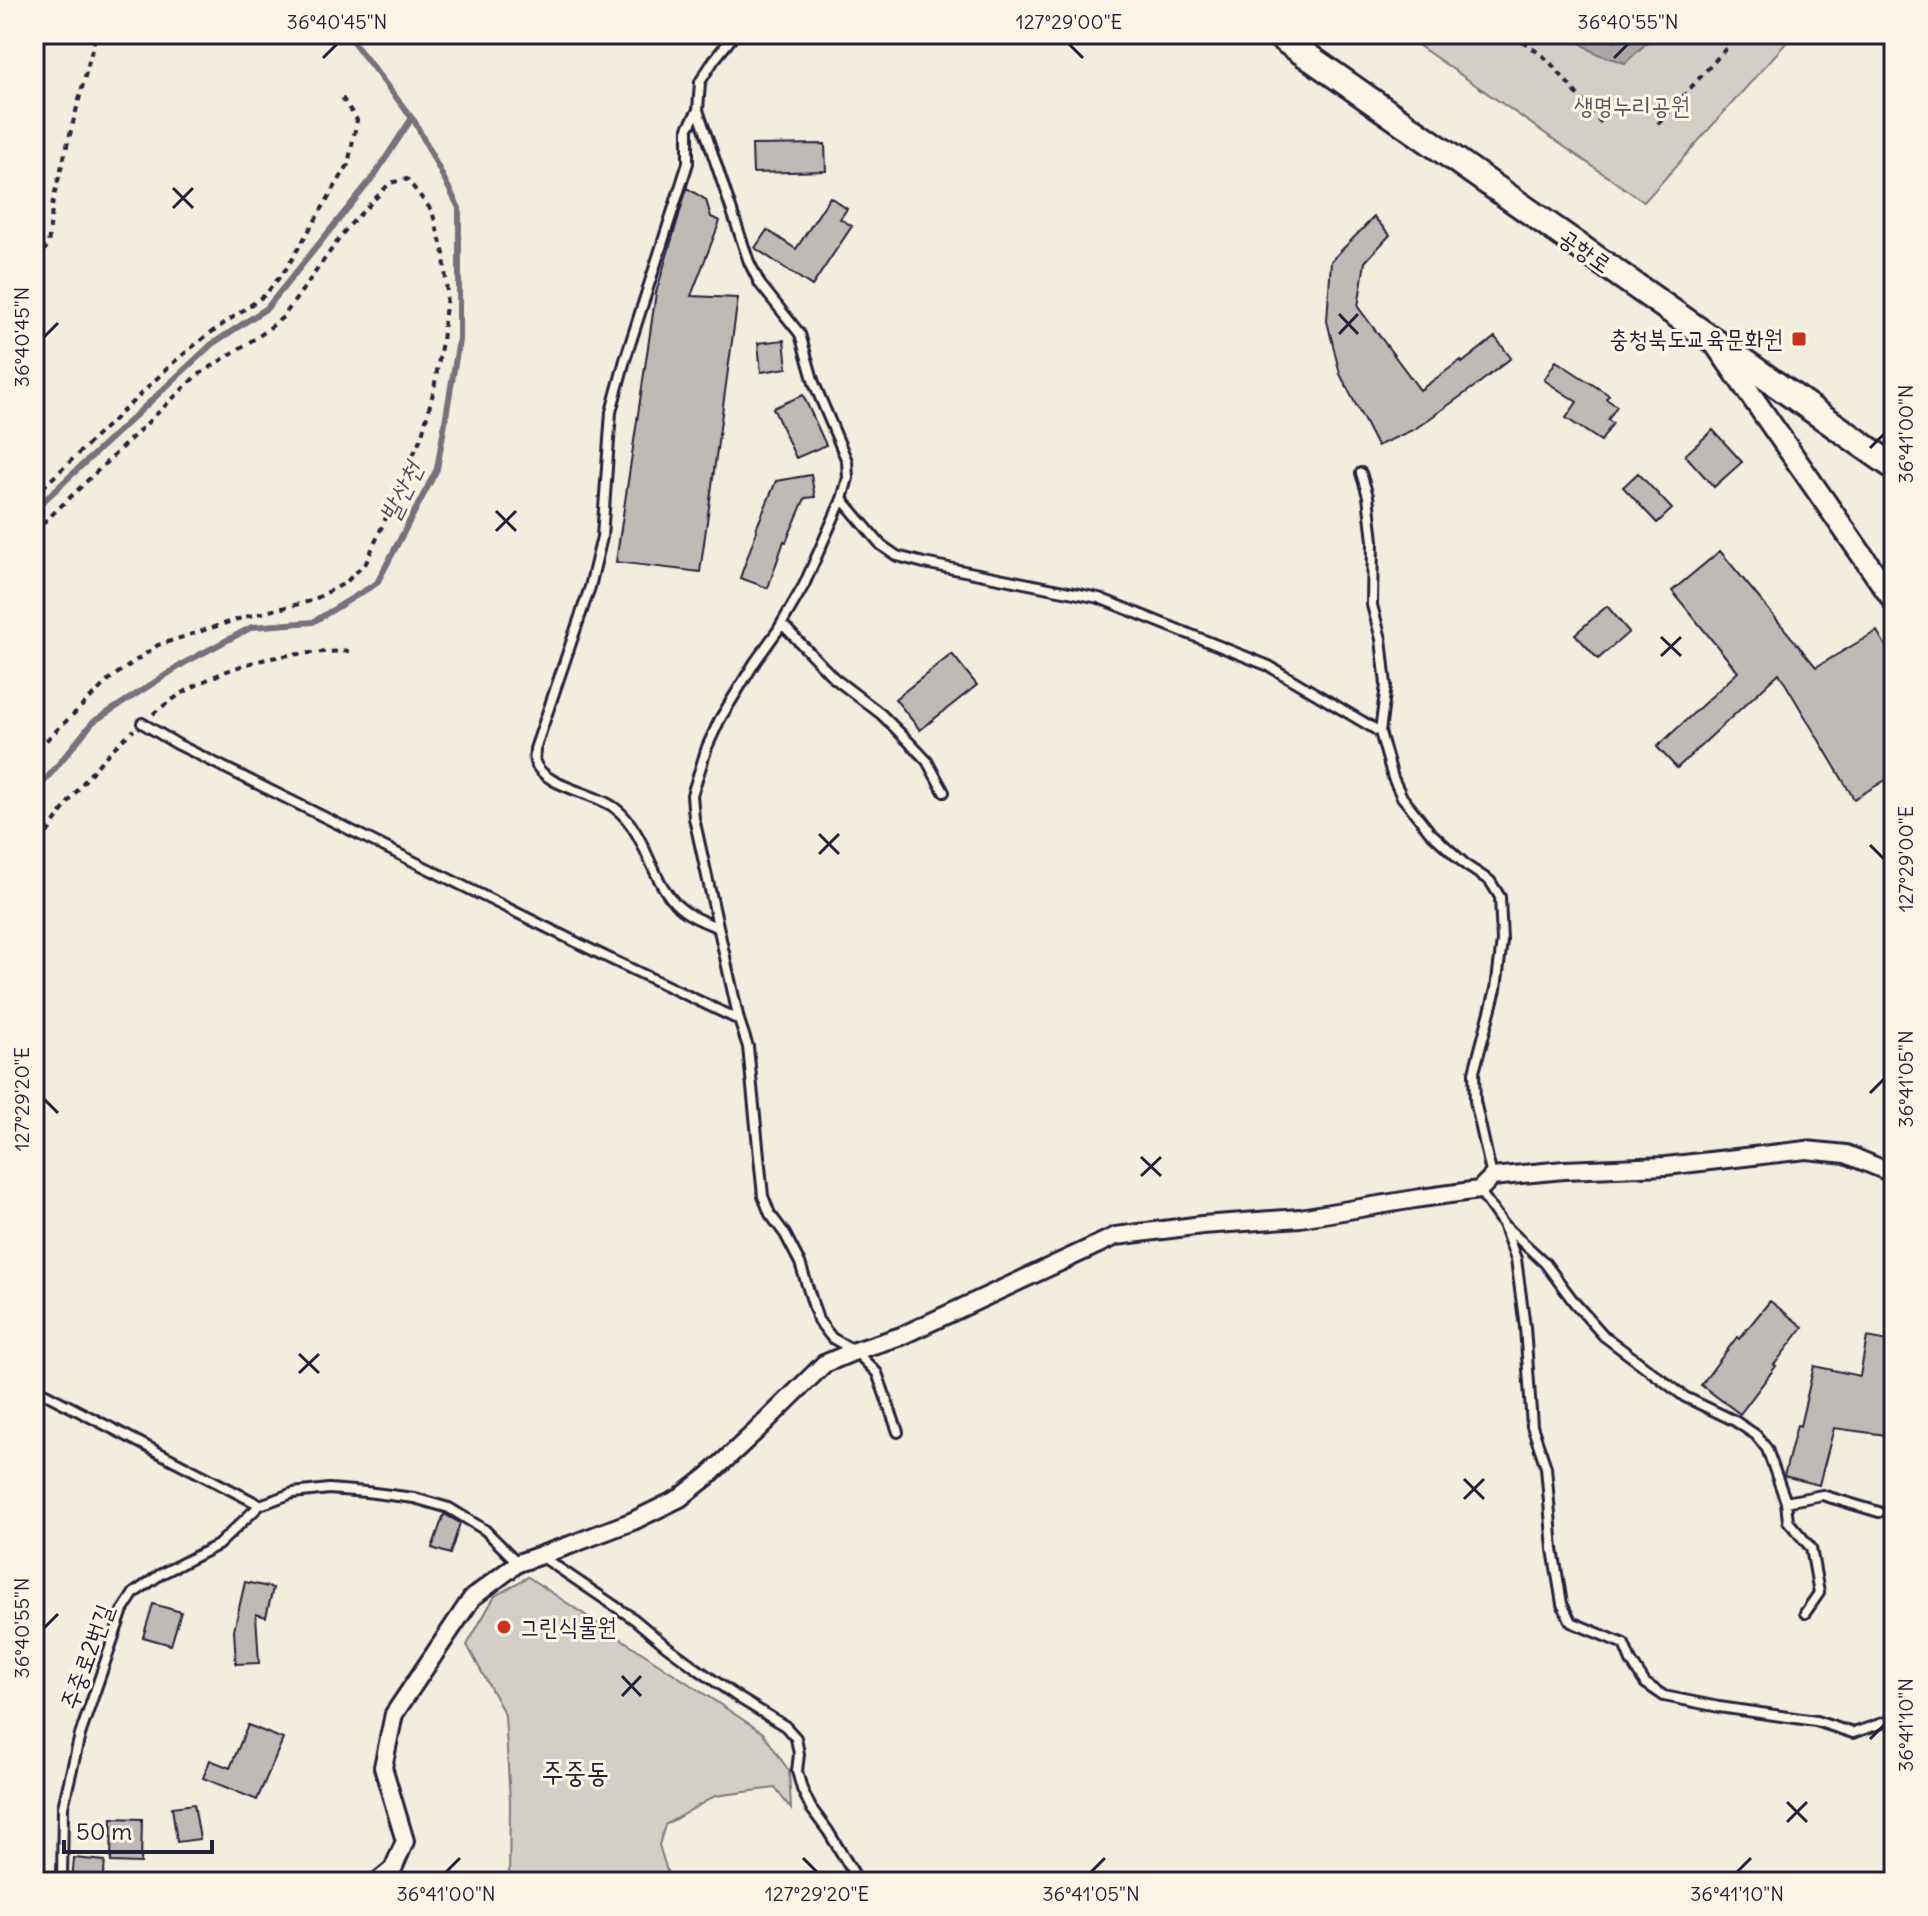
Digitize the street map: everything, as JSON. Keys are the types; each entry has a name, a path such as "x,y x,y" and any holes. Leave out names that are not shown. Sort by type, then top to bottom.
{"main road":[{"name":"공항로","path":"1276,34 1894,467"}],"street":[{"path":"1714,341 1894,601"},
{"path":"377,1882 393,1869 405,1841 383,1767 394,1714 472,1598 518,1563 633,1521 680,1498 756,1431 824,1364 901,1336 1116,1236 1202,1225 1300,1218 1479,1190 1492,1177 1564,1170 1666,1166 1806,1150 1846,1154 1894,1174"}],"lane":[{"path":"735,34 700,82 698,110 749,262 760,284 800,334 814,383 847,461 848,478 842,499 804,585 720,719 707,747 692,795 694,818 717,927 748,1047 763,1196 770,1214 800,1263 818,1320 832,1338 855,1351 877,1373 898,1432"},
{"path":"698,110 688,128 688,163 611,412 602,537 590,587 535,749 534,760 543,774 615,808 632,825 661,885 676,904 696,918 717,927"},
{"path":"1361,473 1368,496 1373,541 1372,605 1381,639 1386,685 1380,732 1393,778 1402,797 1430,832 1467,866 1490,881 1500,897 1502,941 1496,989 1474,1072 1475,1101 1492,1177"},
{"path":"842,499 881,545 897,556 1099,598 1269,666 1380,732"},
{"path":"782,624 834,678 881,714 908,741 927,761 944,792"},
{"path":"142,723 177,744 739,1020"},
{"path":"1479,1190 1503,1224 1545,1263 1604,1336 1685,1397 1735,1421 1756,1435 1767,1449 1786,1502 1788,1521 1811,1548 1815,1563 1819,1593 1805,1613"},
{"path":"1503,1224 1516,1259 1525,1327 1532,1426 1546,1467 1553,1549 1562,1604 1571,1622 1624,1644 1645,1683 1664,1696 1816,1721 1853,1733 1894,1719"},
{"path":"34,1388 260,1505"},
{"name":"주중로2번길","path":"62,1882 63,1807 80,1735 123,1610 134,1593 161,1574 218,1545 260,1505 293,1493 329,1489 414,1498 449,1508 485,1530 518,1563"},
{"path":"1786,1502 1822,1495 1879,1512"},
{"path":"540,1555 634,1619 729,1691 785,1726 796,1738 799,1754 797,1771 806,1799 859,1882"}],"path":[{"path":"34,260 48,246 53,200 96,34"},
{"path":"1513,34 1548,60 1604,126"},
{"path":"1658,124 1739,34"},
{"path":"34,496 174,362 265,295 286,269 348,165 357,120 339,93"},
{"path":"34,532 195,377 283,317 347,228 390,183 407,179 432,211 444,254 447,295 444,326 434,389 422,435 366,563 345,583 311,601 245,617 158,645 111,678 34,752"},
{"path":"34,853 62,809 118,743 161,707 211,678 251,663 290,655 349,651"}],"green space":[{"name":"생명누리공원","path":"1402,34 1794,34 1644,202"},
{"path":"528,1577 763,1733 789,1771 791,1809 775,1788 715,1796 665,1825 659,1845 667,1871 663,1882 509,1882 510,1802 505,1715 467,1645 495,1596"}],"shaded area":[{"path":"1568,34 1604,34 1613,42 1629,34 1656,34 1625,63 1595,53"}],"building":[{"path":"825,144 826,171 753,173 752,145"},
{"path":"687,188 706,200 711,217 720,221 691,296 738,298 700,572 616,562 656,293"},
{"path":"830,197 847,209 840,219 852,226 812,286 755,248 767,230 796,249"},
{"path":"1374,217 1390,235 1365,262 1358,307 1420,390 1495,337 1511,358 1415,429 1377,446 1340,374 1327,321 1331,261"},
{"path":"784,340 787,368 761,372 758,343"},
{"path":"1556,361 1609,395 1606,399 1617,406 1608,420 1613,423 1601,441 1566,418 1577,402 1544,380"},
{"path":"803,395 826,445 796,458 773,408"},
{"path":"1713,430 1742,462 1714,487 1685,455"},
{"path":"1638,473 1672,509 1657,523 1623,487"},
{"path":"811,475 815,497 805,498 784,541 768,588 740,578 776,481"},
{"path":"1720,551 1816,667 1877,631 1894,660 1894,775 1854,799 1779,673 1677,768 1657,747 1738,672 1672,591"},
{"path":"1607,606 1629,632 1598,659 1575,634"},
{"path":"952,654 977,685 920,730 895,699"},
{"path":"1770,1301 1803,1327 1740,1414 1701,1385 1737,1337 1739,1339"},
{"path":"1867,1337 1894,1342 1894,1436 1834,1428 1819,1485 1784,1476 1814,1366 1860,1376"},
{"path":"444,1514 460,1523 450,1554 432,1548"},
{"path":"245,1582 273,1588 266,1617 256,1614 259,1663 236,1664 234,1630"},
{"path":"153,1604 181,1612 171,1645 143,1637"},
{"path":"248,1725 283,1739 257,1800 203,1778 210,1760 230,1768"},
{"path":"194,1804 200,1839 177,1842 172,1807"},
{"path":"112,1818 142,1819 141,1863 111,1862"},
{"path":"74,1858 105,1861 103,1882 72,1882"}],"waterway":[{"name":"발산천","path":"34,794 93,722 186,662 252,627 313,622 377,583 437,469 459,340 459,208 415,122 347,34"},
{"path":"34,510 212,344 267,308 374,176 412,118"}],"place":[{"name":"충청북도교육문화원","path":"1799,339"},
{"name":"그린식물원","path":"504,1627"}],"district":[{"name":"주중동","path":"575,1772"}]}
